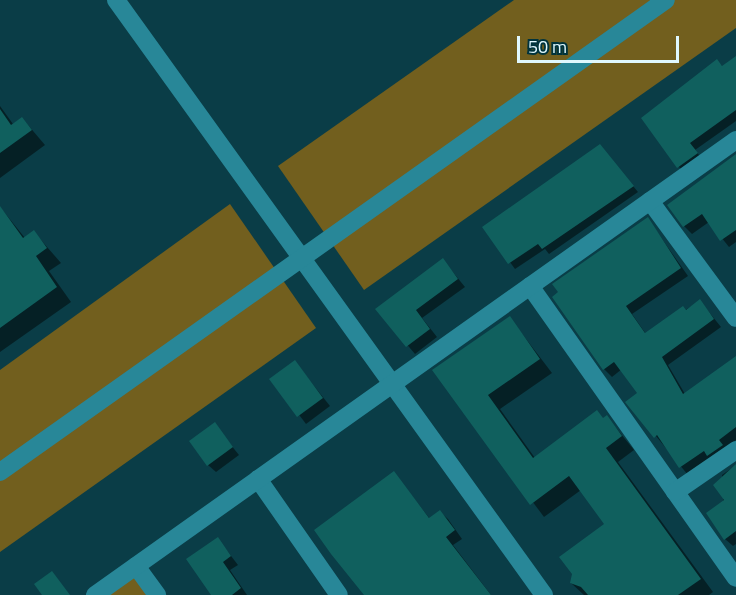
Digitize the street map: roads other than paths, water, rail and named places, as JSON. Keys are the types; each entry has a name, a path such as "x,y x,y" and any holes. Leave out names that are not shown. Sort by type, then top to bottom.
{"street":[{"path":"116,0 395,382 544,595"},
{"path":"0,472 666,0"},
{"path":"95,595 736,140"},
{"path":"650,201 736,318"},
{"path":"530,286 736,578"},
{"path":"675,492 736,450"},
{"path":"258,479 339,595"},
{"path":"136,566 157,595"}]}
